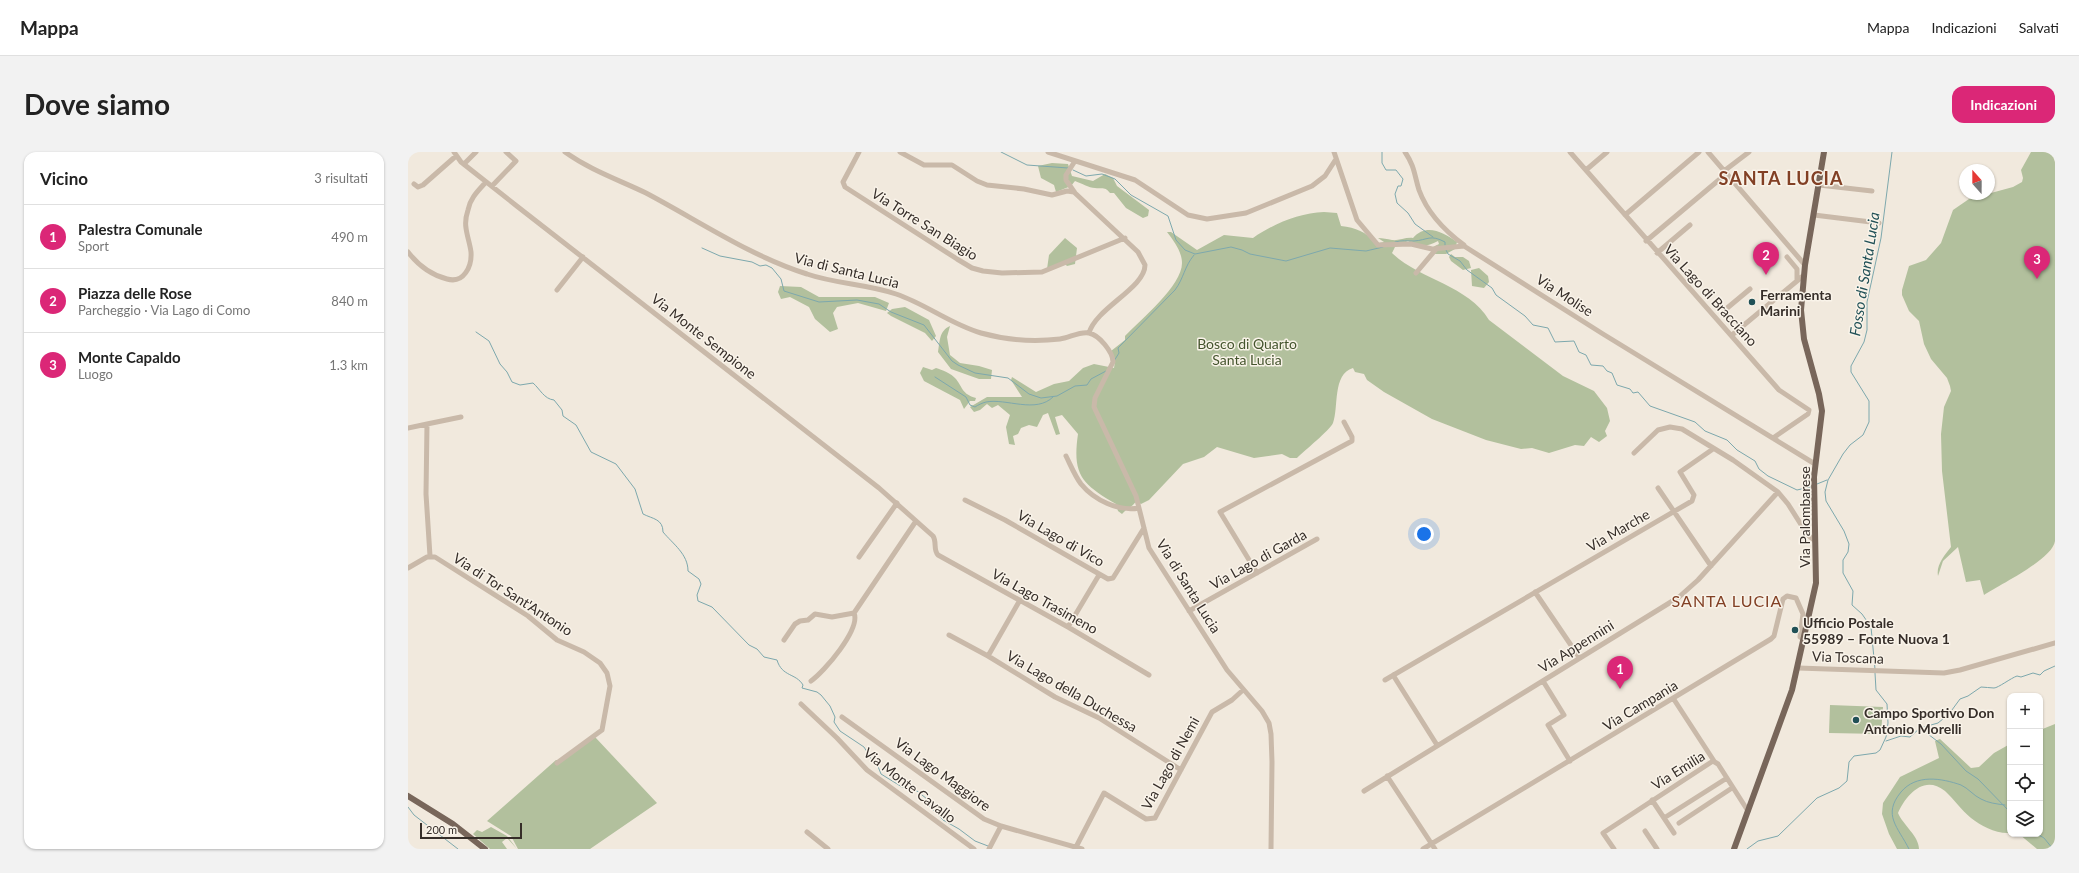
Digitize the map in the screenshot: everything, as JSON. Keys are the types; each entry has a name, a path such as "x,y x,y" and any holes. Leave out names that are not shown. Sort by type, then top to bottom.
{"main road":[{"name":"Via Palombarese","path":"1734,849 1787,704 1798,668 1816,579 1814,528 1815,464 1822,408 1802,329 1801,310 1803,276 1824,152"},
{"path":"408,796 452,824 485,849"}],"street":[{"path":"464,164 476,152"},
{"path":"492,186 516,161 506,152"},
{"name":"Via di Santa Lucia","path":"565,152 590,168 645,193 742,245 806,274 886,291 912,300 959,325 995,336 1052,340 1089,333 1099,338 1110,353 1113,361 1094,399 1094,407 1136,496 1150,548 1224,665 1243,690 1262,711 1270,728 1271,849"},
{"name":"Via Torre San Biagio","path":"859,152 843,182 845,187 931,243 978,270 1002,273 1042,272 1125,238"},
{"path":"900,152 924,165 952,165 987,185 1024,189 1052,195 1067,191 1075,193"},
{"path":"1048,152 1073,163 1135,180 1188,215 1207,219 1246,213 1299,192 1321,180 1336,159"},
{"path":"1334,152 1359,222 1378,244 1411,244 1427,248 1464,246"},
{"name":"Via Molise","path":"1405,152 1414,168 1419,190 1435,217 1464,246 1603,334 1815,464"},
{"name":"Via Lago di Bracciano","path":"1570,152 1646,241 1782,392 1810,411 1808,414 1773,438"},
{"path":"1586,170 1607,152"},
{"path":"1625,215 1699,152"},
{"path":"1708,152 1805,265"},
{"path":"1646,241 1749,152"},
{"path":"414,184 418,187 423,185 455,154"},
{"name":"Via Monte Sempione","path":"455,154 464,164 486,182 834,451 897,503 933,536 936,544"},
{"path":"1073,163 1068,171 1066,179 1075,193 1125,238 1142,257 1145,263 1144,271 1138,281 1094,323 1089,333"},
{"path":"408,252 421,267 445,279 455,280 464,276 471,257 466,226 468,208 472,198 486,182"},
{"path":"1819,185 1872,191"},
{"path":"1814,215 1879,223"},
{"path":"1657,253 1690,225"},
{"path":"1416,273 1437,248"},
{"path":"1787,256 1797,269 1797,281"},
{"path":"557,290 583,257"},
{"path":"1732,336 1803,276"},
{"path":"1726,309 1750,289"},
{"path":"408,428 460,417"},
{"path":"1257,573 1220,512 1352,441 1352,437 1344,422"},
{"path":"408,568 430,556 426,494 427,424"},
{"path":"1634,453 1654,432 1670,427 1684,430 1733,460 1778,492 1786,501 1803,528 1815,540"},
{"name":"Via Marche","path":"1385,680 1695,498 1680,472 1713,449"},
{"path":"1066,456 1081,484 1094,495 1121,508 1139,508"},
{"path":"1658,488 1711,566"},
{"name":"Via Appennini","path":"1364,791 1543,681 1579,657 1680,598 1778,492"},
{"name":"Via Lago di Vico","path":"966,500 1005,520 1108,579 1113,578 1144,528"},
{"path":"859,557 897,503"},
{"path":"784,640 794,624 800,621 808,620 815,614 832,618 854,613 916,521"},
{"path":"1803,528 1814,528"},
{"name":"Via Lago di Garda","path":"1189,611 1317,539"},
{"name":"Via Lago Trasimeno","path":"936,544 935,551 938,555 1068,627 1149,675"},
{"name":"Via di Tor Sant'Antonio","path":"430,556 528,616 557,640 594,658 604,668 610,686 602,730 557,763"},
{"path":"1068,627 1099,575"},
{"path":"1536,592 1579,657"},
{"name":"Via Campania","path":"1423,849 1772,638 1783,599 1787,596 1796,598 1802,612 1800,637 1804,639"},
{"path":"988,656 1020,600"},
{"path":"811,681 824,670 856,624 854,613"},
{"name":"Via Lago della Duchessa","path":"949,635 988,656 1055,697 1099,718 1181,770"},
{"name":"Via Toscana","path":"1798,668 1927,673 1951,672 2055,643"},
{"path":"1393,675 1437,745"},
{"path":"1543,681 1564,715 1548,726 1570,761"},
{"name":"Via Lago di Nemi","path":"1076,847 1104,793 1146,819 1152,820 1156,817 1212,712 1232,700 1243,690"},
{"path":"1673,698 1714,760"},
{"name":"Via Monte Cavallo","path":"800,704 837,738 867,770 974,849"},
{"name":"Via Lago Maggiore","path":"842,717 981,817 1001,826 1082,849"},
{"name":"Via Emilia","path":"1614,849 1603,832 1714,760 1748,811"},
{"path":"1388,776 1435,849"},
{"path":"1664,818 1727,778"},
{"path":"1679,823 1732,788"},
{"path":"1652,800 1674,833"},
{"path":"989,849 1001,826"},
{"path":"1644,831 1657,849"},
{"path":"807,832 828,849"}],"green space":[{"path":"2031,152 2055,152 2055,541 2052,548 2036,563 1984,595 1980,580 1966,582 1958,547 1943,561 1938,576 1939,564 1951,547 1942,471 1941,434 1944,407 1951,391 1947,378 1931,359 1924,344 1919,321 1909,311 1902,295 1902,290 1909,266 1926,260 1941,243 1953,210 1968,200 1995,200 1995,192 2013,187 2022,182 2023,178 2021,170"},
{"path":"1052,163 1068,164 1072,176 1093,181 1105,174 1113,178 1117,186 1149,210 1148,216 1143,218 1126,208 1114,193 1110,193 1105,189 1093,188 1075,181 1071,186 1056,192 1054,185 1041,178 1038,166"},
{"name":"Bosco di Quarto Santa Lucia","path":"1324,212 1337,213 1341,226 1364,233 1375,244 1384,242 1378,238 1394,240 1413,238 1418,233 1429,230 1440,232 1457,242 1455,249 1446,254 1435,254 1433,247 1439,244 1438,241 1430,245 1419,246 1408,241 1395,247 1392,253 1416,270 1469,299 1480,308 1489,320 1563,376 1594,391 1607,408 1610,421 1605,431 1607,436 1599,442 1591,437 1584,446 1575,445 1549,453 1532,448 1521,449 1486,440 1432,419 1384,392 1367,380 1364,374 1355,372 1353,368 1346,371 1339,384 1333,423 1297,458 1290,458 1282,454 1254,458 1217,447 1204,457 1183,464 1149,500 1141,504 1136,501 1122,514 1118,511 1116,504 1087,484 1082,477 1078,469 1077,459 1078,434 1062,415 1055,417 1060,434 1056,435 1048,413 1043,415 1037,427 1029,425 1021,428 1018,434 1013,436 1015,445 1009,444 1006,427 1010,415 998,405 992,408 987,404 980,410 974,412 970,407 987,397 1022,397 1011,380 1012,377 1036,392 1054,384 1069,381 1083,368 1094,364 1114,368 1115,361 1111,351 1125,340 1125,336 1160,302 1175,282 1180,272 1182,263 1181,255 1167,232 1171,232 1197,250 1224,235 1253,238 1269,228 1287,220"},
{"path":"1065,238 1077,248 1075,264 1067,266 1063,262 1047,269 1049,255"},
{"path":"1451,254 1455,257 1463,257 1469,261 1471,268 1463,270 1451,261 1449,257"},
{"path":"1479,268 1488,276 1489,282 1484,288 1472,286 1471,270"},
{"path":"780,286 801,287 819,297 875,297 889,303 886,311 858,303 837,307 833,313 838,329 830,332 815,319 809,307 790,297 781,299 778,292"},
{"path":"905,307 929,320 936,336 932,341 925,333 887,313 892,309"},
{"path":"950,326 947,337 950,355 960,363 992,370 991,379 979,379 951,369 938,352 942,334 946,328"},
{"path":"923,367 932,370 936,368 952,375 965,393 976,398 975,401 970,401 964,409 960,400 924,381 920,373"},
{"name":"Campo Sportivo Don Antonio Morelli","path":"1830,705 1883,707 1881,734 1829,733"},
{"path":"2055,724 2055,849 2037,849 2023,837 2043,837 2043,729"},
{"path":"595,737 657,803 590,849 518,849 511,836 487,821 556,760 561,761"},
{"path":"1940,739 1971,768 1979,767 1994,753 2007,746 2007,833 1994,831 1979,824 1967,815 1945,791 1937,786 1923,786 1911,794 1901,806 1898,813 1914,835 1919,849 1897,849 1889,834 1882,814 1883,803 1900,777 1939,758 1935,741"},
{"path":"491,827 507,836 517,849 507,838 502,842 507,849 490,849 473,834 477,830 482,832"}],"waterway":[{"path":"1001,152 1027,165 1068,168"},
{"path":"1382,152 1382,163 1386,170 1396,170 1403,179 1401,186 1398,186 1395,194 1397,203 1408,213 1415,224 1433,237"},
{"name":"Fosso di Santa Lucia","path":"1875,669 1871,627 1862,614 1852,605 1853,591 1843,573 1843,560 1848,552 1849,544 1844,531 1826,501 1825,492 1828,480 1843,454 1850,445 1863,435 1869,422 1869,401 1851,372 1851,366 1864,342 1867,330 1867,302 1881,238 1892,152"},
{"path":"1073,170 1086,176 1102,174 1115,179 1131,195 1168,216 1176,240 1185,250 1195,254 1231,247 1250,254 1286,261 1330,248 1366,251 1383,247"},
{"path":"1395,242 1436,238 1445,242 1445,245"},
{"path":"702,248 720,256 752,262 760,266 766,265 772,268 781,279 784,291 819,302 857,300 879,304 891,312 924,325 952,361 958,365 975,373 1008,378 1029,394 1041,398 1057,396 1075,386 1087,385 1091,379 1106,371"},
{"path":"1446,250 1448,254 1460,261 1467,270 1492,288 1496,295 1525,316 1533,325 1548,328 1555,342 1574,341 1579,352 1586,355 1591,365 1603,366 1607,371 1612,373 1617,385 1630,389 1633,393 1638,392 1650,406 1695,422 1705,431 1727,440 1737,450 1755,461 1759,469 1768,476 1797,490 1810,487"},
{"path":"1114,361 1119,353 1118,348 1175,290 1194,255"},
{"path":"476,332 489,341 500,364 507,372 512,382 520,385 533,383 547,398 554,400 562,410 563,416 576,425 591,452 616,464 635,489 643,514 654,518 661,524 663,532 686,559 688,571 699,579 701,584 697,595 698,601 712,607 749,645 757,649 764,657 777,660 782,669 800,681 803,685 802,688 817,692 821,695 830,706 835,717 834,722 840,731 864,747 872,760 877,764 881,774 902,787 917,791 927,799 930,807 943,820 959,829 975,841 988,846"},
{"path":"935,377 966,397 970,405 975,407 985,402 994,401 1030,405 1038,404 1046,402 1053,397"},
{"path":"1817,484 1827,480"},
{"path":"1886,741 1901,736 1910,737 1920,728 1938,723 1949,714 1960,699 1968,696 1981,687 1996,688 2017,676 2021,677 2033,673 2040,675 2044,671 2055,666"},
{"path":"1747,849 1758,841 1778,836 1817,798 1839,788 1847,781 1849,762 1854,756 1876,753 1880,750 1886,737 1888,723 1887,704 1876,690 1875,673"},
{"path":"1920,728 1941,744 1966,771 1978,779 2007,809"},
{"path":"1909,849 1894,821 1892,814 1895,800 1907,786 1914,782 1937,779 1961,785 1984,800 2005,805"},
{"path":"408,807 414,815 458,849"},
{"path":"2042,837 2053,849"}],"place":[{"name":"Piazza delle Rose","path":"1766,275"},
{"name":"Monte Capaldo","path":"2037,279"},
{"name":"Ferramenta Marini","path":"1752,302"},
{"name":"Ufficio Postale 55989 – Fonte Nuova 1","path":"1795,630"},
{"name":"Palestra Comunale","path":"1620,689"},
{"name":"Campo Sportivo Don Antonio Morelli","path":"1856,720"}],"district":[{"name":"SANTA LUCIA","path":"1781,178"},
{"name":"SANTA LUCIA","path":"1727,600"}]}
